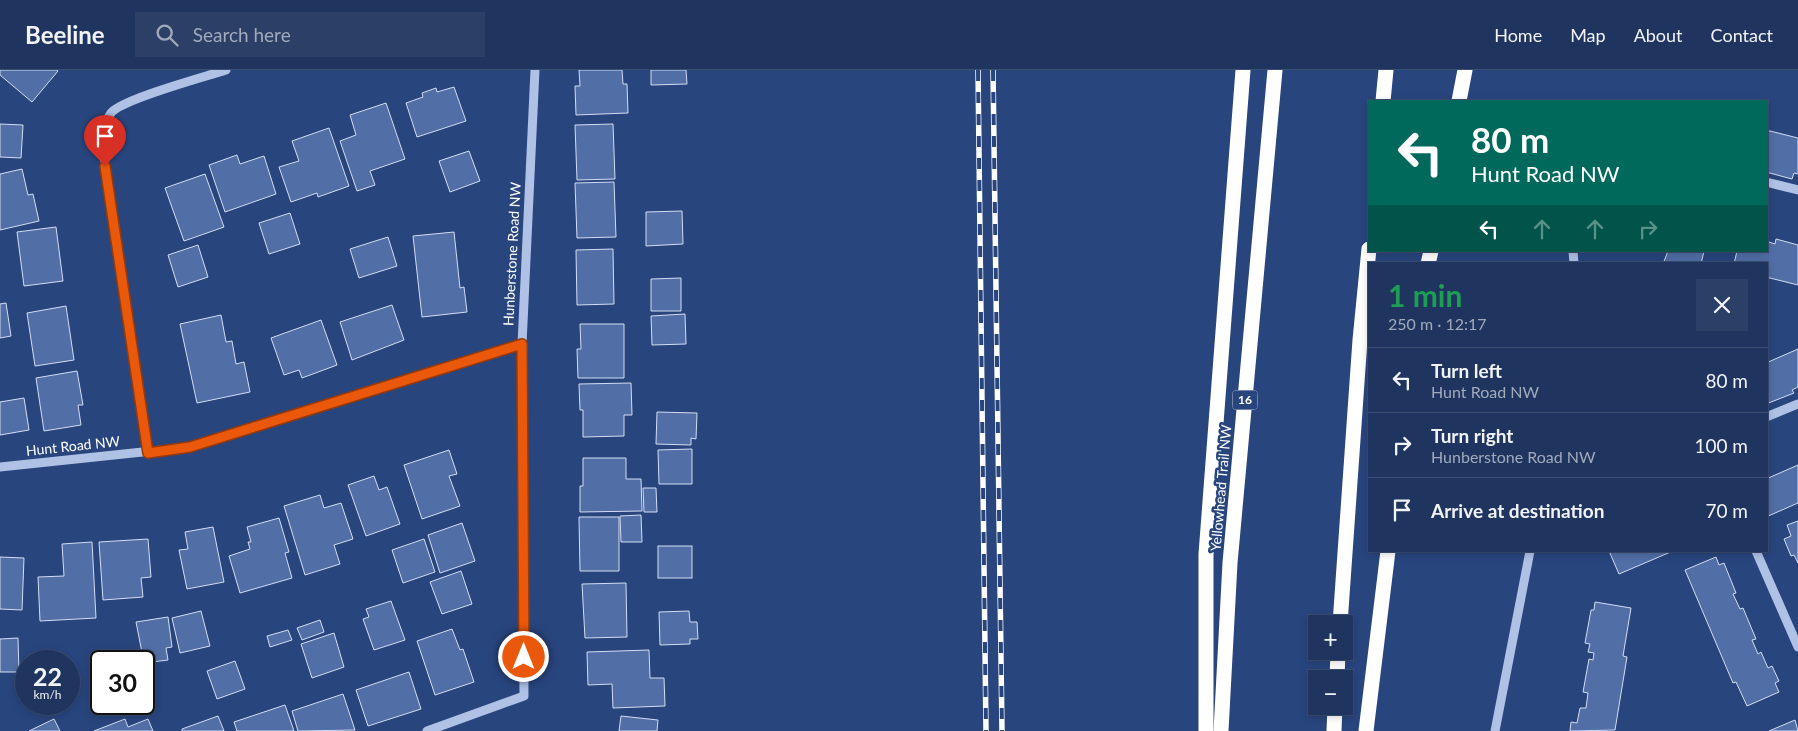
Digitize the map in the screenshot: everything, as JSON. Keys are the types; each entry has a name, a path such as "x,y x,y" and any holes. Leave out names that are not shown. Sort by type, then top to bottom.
{"highway":[{"path":"1206,731 1206,554 1243,70"},
{"name":"Yellowhead Trail NW","path":"1221,731 1230,563 1275,70"},
{"path":"1383,100 1386,70"},
{"path":"1459,100 1465,70"},
{"path":"1341,615 1360,340 1369,252"},
{"path":"1366,731 1388,552"},
{"path":"1334,731 1335,715"}],"street":[{"path":"148,453 105,166 104,135 111,113 135,98 162,92 226,70"},
{"name":"Hunberstone Road NW","path":"427,731 524,696 522,344 535,70"},
{"path":"1768,182 1798,190"},
{"name":"Hunt Road NW","path":"0,467 148,453 190,447 522,344"},
{"path":"1768,417 1798,404"},
{"path":"1495,731 1530,552"},
{"path":"1756,552 1798,647"}],"building":[{"path":"0,70 58,71 32,102 0,75"},
{"path":"579,70 622,70 623,84 627,84 628,113 576,115 575,86 580,86"},
{"path":"651,70 686,70 687,84 651,85"},
{"path":"454,87 466,121 417,137 406,103 423,97 422,93 436,88 437,92"},
{"path":"386,103 405,159 370,171 375,185 357,191 340,141 356,135 350,115"},
{"path":"0,124 23,125 21,158 0,157"},
{"path":"613,124 615,179 577,180 575,125"},
{"path":"329,128 349,186 318,197 317,193 291,202 279,167 299,161 292,141"},
{"path":"1768,130 1798,138 1798,174 1794,173 1792,179 1768,173"},
{"path":"469,151 480,181 450,192 439,161"},
{"path":"237,155 240,164 264,156 276,194 225,212 209,165"},
{"path":"22,169 28,195 33,194 39,221 0,230 0,174"},
{"path":"205,174 224,227 184,241 165,188"},
{"path":"614,182 616,237 577,238 575,183"},
{"path":"682,211 683,244 646,246 646,212"},
{"path":"290,213 300,244 269,254 259,223"},
{"path":"56,227 63,281 24,286 17,232"},
{"path":"454,232 460,288 464,287 467,312 422,317 413,236"},
{"path":"388,237 397,266 359,278 350,249"},
{"path":"1776,239 1798,245 1798,285 1768,278 1768,262 1734,262 1737,252 1768,252 1768,242 1775,244"},
{"path":"198,245 208,277 178,287 168,255"},
{"path":"613,249 614,304 577,305 576,250"},
{"path":"1668,252 1704,252 1701,262 1664,262"},
{"path":"681,278 681,311 651,311 651,279"},
{"path":"6,303 11,336 0,338 0,304"},
{"path":"392,305 404,340 352,360 340,322"},
{"path":"66,306 74,360 35,366 27,313"},
{"path":"685,314 686,344 652,345 651,316"},
{"path":"221,315 226,342 232,341 236,364 244,362 250,392 197,403 180,324"},
{"path":"321,320 337,365 302,378 299,370 284,375 271,338"},
{"path":"580,324 624,324 624,378 578,378 577,349 581,349"},
{"path":"1798,349 1798,387 1792,390 1794,393 1768,403 1768,362"},
{"path":"77,371 83,405 78,405 81,425 44,431 36,378"},
{"path":"631,383 632,415 624,415 624,436 583,437 583,410 580,410 579,384"},
{"path":"24,398 29,430 0,435 0,402"},
{"path":"657,412 697,413 696,439 691,438 691,445 656,444"},
{"path":"692,449 692,484 659,484 658,450"},
{"path":"449,450 457,474 449,476 460,506 422,519 404,465"},
{"path":"583,458 626,458 626,479 641,479 642,511 580,512 580,486 583,486"},
{"path":"1798,465 1798,503 1768,516 1768,478"},
{"path":"374,476 379,490 387,487 400,524 366,536 348,485"},
{"path":"643,488 656,488 657,512 644,512"},
{"path":"320,495 324,508 341,503 353,539 334,545 340,564 305,575 284,506"},
{"path":"641,515 642,542 621,542 620,516"},
{"path":"579,517 619,517 619,571 580,571"},
{"path":"279,518 289,552 285,553 292,578 240,593 229,556 250,549 248,542 251,542 247,527"},
{"path":"1798,521 1798,563 1794,555 1791,556 1784,539 1791,536 1787,525"},
{"path":"462,523 475,561 440,573 428,535"},
{"path":"213,527 224,582 187,589 179,550 188,549 185,532"},
{"path":"148,539 151,577 141,578 143,597 103,600 99,542"},
{"path":"424,539 435,572 403,583 392,550"},
{"path":"92,542 96,618 40,621 38,577 64,576 62,544"},
{"path":"658,546 692,546 692,578 658,578"},
{"path":"1609,552 1671,552 1619,574"},
{"path":"0,557 24,558 22,610 0,609"},
{"path":"1716,557 1719,565 1724,563 1736,593 1733,594 1740,609 1743,608 1756,639 1752,640 1758,654 1761,652 1768,668 1772,666 1779,681 1775,683 1779,692 1747,706 1736,682 1733,683 1685,570"},
{"path":"461,571 472,604 442,614 430,582"},
{"path":"626,583 627,637 585,638 582,584"},
{"path":"391,601 405,640 374,650 363,619 369,617 366,609"},
{"path":"1595,602 1631,608 1623,656 1627,657 1615,730 1570,731 1571,722 1577,723 1580,708 1586,708 1588,693 1583,692 1589,659 1593,660 1594,653 1588,652 1590,644 1585,643 1591,610 1594,610"},
{"path":"201,611 210,646 180,653 172,618"},
{"path":"689,611 690,622 697,622 698,639 690,639 690,644 660,645 659,612"},
{"path":"168,617 172,647 166,648 168,660 155,662 155,650 141,650 136,622"},
{"path":"320,620 324,632 302,640 297,628"},
{"path":"452,629 460,650 463,649 474,682 435,695 417,641"},
{"path":"288,630 292,640 270,647 267,636"},
{"path":"334,633 344,667 312,678 301,644"},
{"path":"18,638 18,650 15,650 15,672 0,672 0,639"},
{"path":"649,650 650,678 664,678 665,706 613,708 612,684 588,685 587,652"},
{"path":"235,661 245,689 217,699 207,671"},
{"path":"409,672 421,709 368,726 356,690"},
{"path":"343,694 355,730 298,731 292,711"},
{"path":"285,705 294,731 237,731 234,722"},
{"path":"218,716 224,731 182,731 182,729"},
{"path":"621,716 658,720 657,731 619,731"},
{"path":"54,719 60,731 29,731"},
{"path":"125,719 128,727 148,719 153,731 94,731"},
{"path":"1795,720 1798,731 1769,731"}],"railway":[{"path":"978,70 986,731"},
{"path":"993,70 1002,731"}],"route":[{"path":"105,166 148,453 190,447 522,344 524,657"}]}
